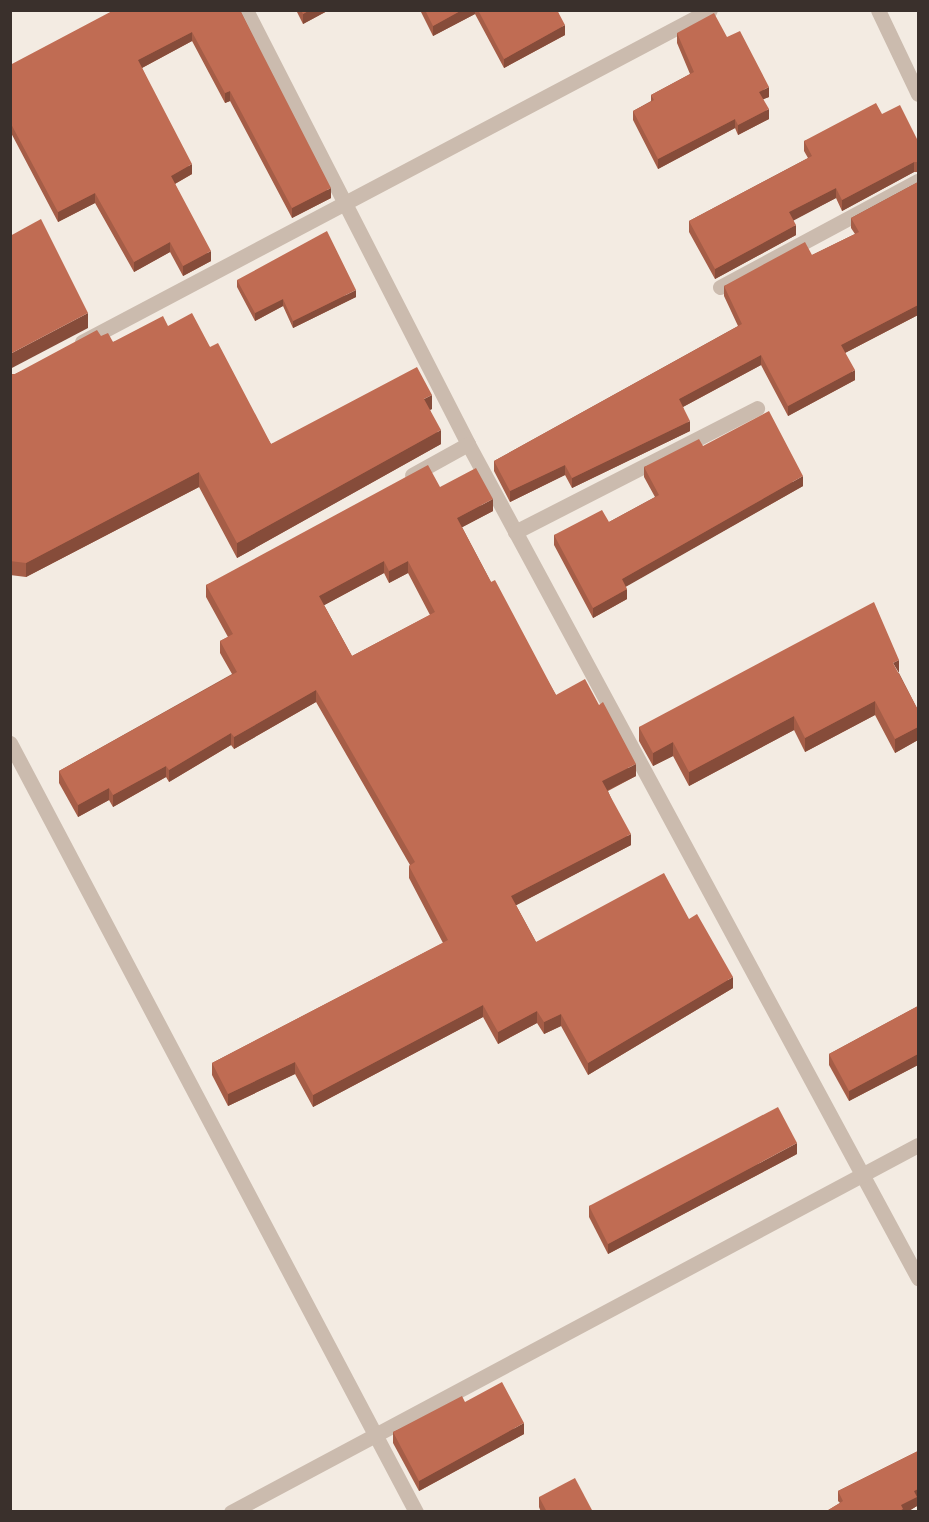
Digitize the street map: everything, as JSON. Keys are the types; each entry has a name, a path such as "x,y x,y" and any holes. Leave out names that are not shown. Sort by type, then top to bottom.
{"street":[{"path":"246,10 468,444 918,1278"},
{"path":"63,352 710,10"},
{"path":"878,10 918,94"},
{"path":"720,287 918,181"},
{"path":"515,532 757,408"},
{"path":"396,483 468,444"},
{"path":"10,743 416,1512"},
{"path":"231,1512 918,1145"}],"building":[{"path":"114,10 240,10 331,188 292,208 230,91 225,93 192,32 138,60 192,164 171,176 211,251 183,266 170,242 134,262 95,193 58,212 10,122 10,65"},
{"path":"425,10 462,10 433,26"},
{"path":"478,10 557,10 565,25 504,59"},
{"path":"714,13 727,37 740,31 769,87 759,92 769,109 738,125 735,119 658,159 633,111 654,100 651,95 694,72 677,33"},
{"path":"876,103 882,114 900,105 918,141 918,162 842,200 836,188 789,212 796,225 715,269 689,221 812,156 804,141"},
{"path":"918,182 918,305 841,345 855,370 788,406 761,355 679,399 690,421 572,478 565,465 510,491 494,461 742,324 724,286 805,242 812,255 859,232 851,218"},
{"path":"41,219 88,313 10,354 10,236"},
{"path":"327,231 356,290 293,321 283,299 255,313 237,280"},
{"path":"192,313 210,347 218,343 271,444 417,367 432,395 424,399 441,430 237,543 199,472 26,563 10,561 10,374 15,374 97,330 101,336 108,333 113,342 163,316 168,326"},
{"path":"769,411 803,476 622,579 627,589 593,608 554,535 602,510 609,522 659,495 644,467 699,439 703,446"},
{"path":"428,465 440,487 476,468 493,499 457,518 491,582 495,580 556,695 585,679 599,705 603,702 636,764 602,781 631,834 511,896 536,942 664,873 689,919 697,914 733,977 588,1063 561,1014 544,1022 537,1011 498,1032 483,1005 313,1095 295,1062 228,1094 212,1063 448,940 409,866 415,862 316,690 234,737 231,733 169,770 166,766 113,795 109,788 78,805 59,771 237,672 220,641 233,634 206,585","holes":["384,561 389,571 408,561 435,612 352,656 319,596"]},
{"path":"874,602 899,660 893,663 918,710 918,727 895,739 875,701 805,738 794,716 689,772 673,742 653,753 639,727"},
{"path":"918,1006 918,1054 849,1091 829,1054"},
{"path":"778,1107 797,1143 608,1244 589,1206"},
{"path":"502,1382 524,1423 419,1481 393,1432 462,1396 465,1402"},
{"path":"918,1451 918,1489 914,1491 917,1497 901,1505 903,1509 898,1512 825,1512 843,1501 838,1491"},
{"path":"575,1478 593,1512 547,1512 539,1497"}]}
